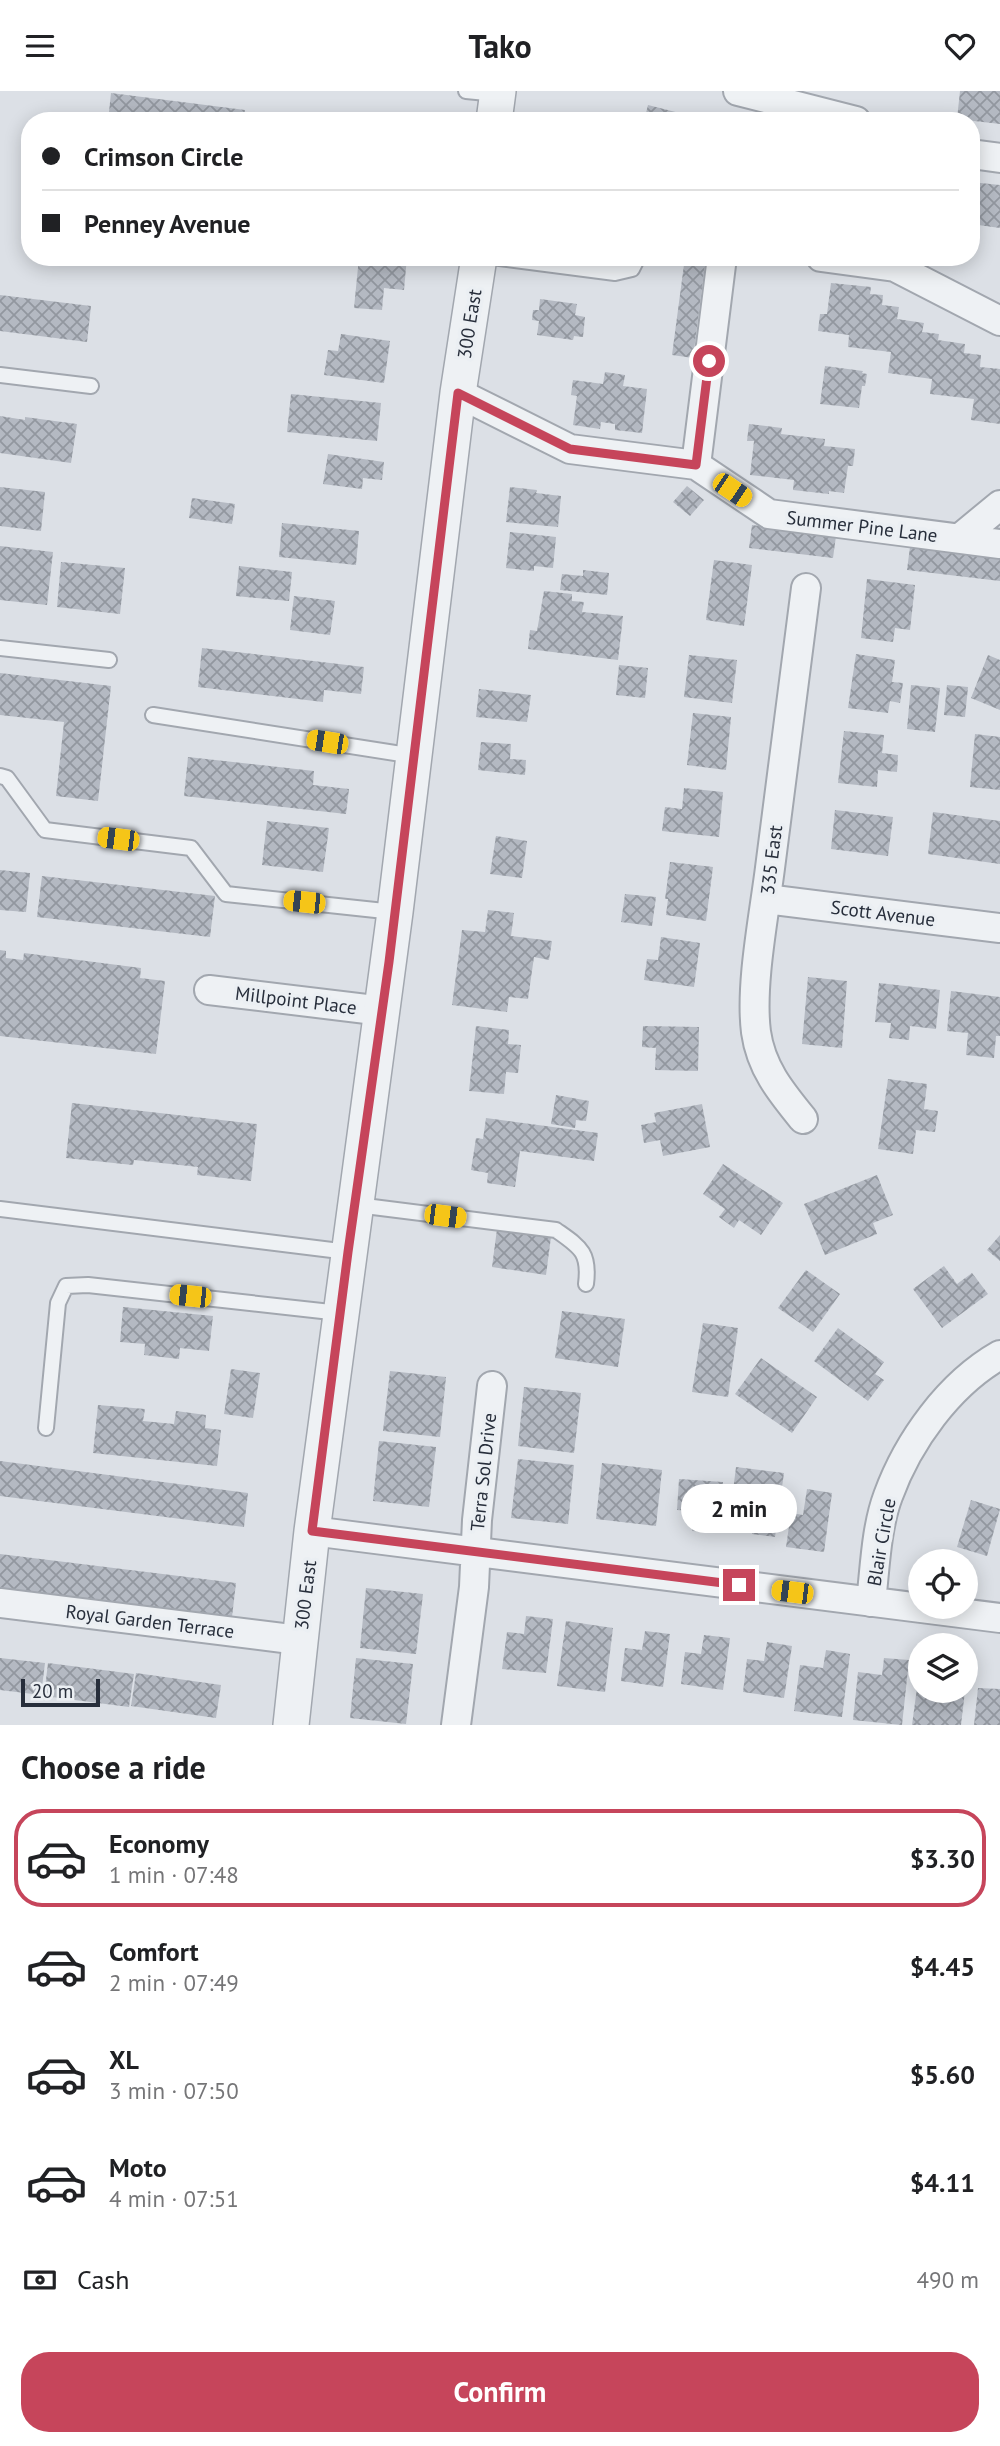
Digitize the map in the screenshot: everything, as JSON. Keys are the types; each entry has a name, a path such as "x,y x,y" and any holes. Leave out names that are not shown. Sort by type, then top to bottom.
{"street":[{"path":"738,91 821,112"},
{"path":"980,155 1000,158"},
{"name":"300 East","path":"290,1725 340,1313 383,1011 458,393 478,266"},
{"path":"696,465 721,266"},
{"path":"888,266 895,267 1000,321"},
{"name":"Summer Pine Lane","path":"458,393 570,449 696,465 768,515 1000,544"},
{"path":"960,538 1000,505"},
{"name":"335 East","path":"803,1119 771,1080 761,1056 756,1031 757,984 766,899 806,588"},
{"name":"Scott Avenue","path":"766,899 1000,928"},
{"name":"Millpoint Place","path":"209,990 383,1011"},
{"name":"Blair Circle","path":"871,1602 887,1497 906,1457 930,1419 958,1388 1000,1355"},
{"name":"Terra Sol Drive","path":"456,1725 474,1587 477,1520 492,1386"},
{"path":"312,1531 1000,1618"},
{"name":"Royal Garden Terrace","path":"0,1603 299,1640"}],"lane":[{"path":"561,266 615,273 632,269 634,266"},
{"path":"0,375 91,386"},
{"path":"0,648 109,660"},
{"path":"153,715 415,756"},
{"path":"0,776 7,778 45,830 191,848 226,894 395,912"},
{"path":"355,1205 555,1230 579,1246 589,1267 586,1284"},
{"path":"0,1209 348,1252"},
{"path":"46,1428 58,1303 66,1286 88,1285 340,1313"}],"building":[{"path":"960,91 1000,91 1000,124 980,122 980,112 958,112"},
{"path":"111,93 245,110 245,112 109,112"},
{"path":"648,105 676,112 646,112"},
{"path":"980,183 1000,185 1000,228 980,225"},
{"path":"358,266 406,266 404,290 384,288 382,310 354,308"},
{"path":"684,266 705,266 693,358 672,355"},
{"path":"831,283 871,287 870,294 883,295 882,305 899,307 897,319 924,323 922,332 939,334 938,340 965,344 964,353 981,355 980,367 1000,369 1000,424 971,420 974,399 930,394 932,379 888,373 891,352 848,347 849,335 818,331 820,314 827,314"},
{"path":"0,295 91,306 87,342 0,331"},
{"path":"540,299 577,304 575,315 585,317 583,337 574,336 573,340 537,335 539,321 532,320 533,310 539,310"},
{"path":"341,334 390,341 384,383 324,375 328,350 338,351"},
{"path":"825,366 863,371 862,373 867,374 865,386 862,386 859,408 820,404"},
{"path":"605,372 625,375 623,386 647,389 642,433 615,430 615,424 601,422 600,429 573,425 577,396 571,395 573,380 603,384"},
{"path":"291,394 381,403 377,441 287,432"},
{"path":"0,416 77,424 71,463 0,453"},
{"path":"749,424 782,428 781,434 825,439 824,446 855,449 853,466 848,466 844,493 793,490 794,480 750,475 754,441 747,441"},
{"path":"328,454 384,462 382,480 363,478 362,489 323,484"},
{"path":"687,486 704,500 690,516 673,502"},
{"path":"0,487 45,492 41,531 0,526"},
{"path":"510,487 561,496 558,527 506,522"},
{"path":"192,498 235,504 232,524 189,518"},
{"path":"282,523 359,531 356,565 279,557"},
{"path":"752,525 836,536 833,558 749,548"},
{"path":"510,532 556,537 553,568 534,566 534,571 506,568"},
{"path":"0,546 53,552 47,605 0,600"},
{"path":"910,547 1000,557 1000,581 907,570"},
{"path":"714,560 752,565 744,626 706,620"},
{"path":"61,562 125,568 120,614 57,607"},
{"path":"239,566 292,572 289,601 236,596"},
{"path":"583,570 609,573 607,595 560,590 562,574 583,576"},
{"path":"867,579 915,585 910,630 895,628 893,642 861,638"},
{"path":"544,591 572,594 572,601 584,602 582,612 623,616 618,660 528,649 530,630 537,631"},
{"path":"294,596 335,601 330,635 290,630"},
{"path":"202,648 364,667 361,694 324,690 323,702 198,687"},
{"path":"856,654 895,660 892,682 903,683 900,703 890,701 888,713 848,708"},
{"path":"689,655 737,660 732,703 684,697"},
{"path":"988,655 1000,660 1000,710 971,698"},
{"path":"619,665 648,668 645,698 616,695"},
{"path":"0,673 111,686 98,801 56,796 64,722 0,715"},
{"path":"911,685 940,688 935,732 907,729"},
{"path":"947,685 968,687 965,717 944,715"},
{"path":"479,689 531,695 527,722 476,717"},
{"path":"693,713 731,717 726,770 687,765"},
{"path":"844,731 884,735 882,753 898,755 897,772 878,770 877,787 838,783"},
{"path":"975,734 1000,737 1000,790 970,787"},
{"path":"481,742 511,744 510,759 526,760 525,775 478,770"},
{"path":"188,757 314,771 313,785 349,789 346,814 184,796"},
{"path":"684,788 723,792 719,837 662,831 665,807 682,809"},
{"path":"835,810 893,817 888,856 831,849"},
{"path":"933,812 1000,821 1000,864 928,854"},
{"path":"267,821 329,828 323,872 262,865"},
{"path":"496,836 527,841 522,878 490,874"},
{"path":"670,862 713,867 706,921 666,915 668,899 665,899"},
{"path":"0,870 30,873 26,912 0,910"},
{"path":"42,876 215,896 210,937 37,917"},
{"path":"625,894 656,897 652,926 621,922"},
{"path":"488,910 514,913 511,936 552,941 549,960 534,957 528,999 509,997 507,1012 452,1005 462,930 485,932"},
{"path":"661,937 700,943 694,987 644,980 647,959 658,960"},
{"path":"0,950 6,951 6,958 23,960 24,953 141,968 140,978 165,981 156,1054 0,1036"},
{"path":"808,977 847,981 842,1048 802,1044"},
{"path":"879,983 940,990 936,1029 910,1026 909,1040 889,1038 891,1023 875,1022"},
{"path":"951,991 1000,997 1000,1036 996,1036 994,1058 966,1055 968,1033 947,1031"},
{"path":"476,1026 509,1030 508,1044 521,1045 518,1073 506,1072 504,1094 469,1091"},
{"path":"643,1026 699,1027 698,1071 655,1070 656,1048 642,1047"},
{"path":"888,1079 927,1084 924,1109 938,1111 935,1132 916,1130 913,1154 878,1149"},
{"path":"556,1095 589,1101 586,1121 576,1120 575,1128 551,1124"},
{"path":"72,1103 257,1124 251,1181 197,1175 198,1167 134,1160 133,1165 66,1158"},
{"path":"702,1104 710,1147 663,1156 660,1140 644,1143 641,1125 656,1122 654,1113"},
{"path":"486,1118 598,1133 594,1161 520,1151 515,1187 487,1183 488,1173 471,1170 476,1138 483,1139"},
{"path":"723,1164 783,1203 761,1235 739,1220 734,1228 719,1217 725,1209 703,1194"},
{"path":"877,1175 893,1215 873,1223 877,1234 825,1255 804,1204"},
{"path":"497,1229 551,1237 546,1275 492,1267"},
{"path":"1000,1235 1000,1261 987,1250"},
{"path":"944,1266 957,1284 972,1273 988,1294 942,1328 913,1289"},
{"path":"806,1270 840,1294 813,1332 778,1308"},
{"path":"123,1307 213,1316 209,1351 180,1348 179,1359 144,1355 145,1344 120,1342"},
{"path":"562,1311 625,1319 618,1367 555,1358"},
{"path":"703,1323 738,1328 728,1397 692,1392"},
{"path":"838,1328 884,1362 875,1374 884,1380 868,1401 814,1361"},
{"path":"761,1358 817,1397 792,1433 735,1394"},
{"path":"231,1369 260,1373 253,1418 224,1414"},
{"path":"390,1371 446,1377 440,1437 383,1431"},
{"path":"524,1387 581,1393 574,1453 518,1446"},
{"path":"98,1405 145,1409 143,1421 174,1424 176,1411 206,1415 205,1428 221,1430 217,1466 93,1453"},
{"path":"379,1441 436,1447 429,1507 373,1501"},
{"path":"518,1459 574,1465 568,1524 511,1518"},
{"path":"0,1461 248,1493 244,1527 0,1496"},
{"path":"602,1463 662,1470 656,1526 596,1519"},
{"path":"736,1467 784,1473 775,1537 752,1534 755,1518 730,1515"},
{"path":"679,1479 723,1482 718,1533 692,1531 694,1511 677,1510"},
{"path":"807,1489 832,1493 824,1552 786,1547 791,1513 803,1515"},
{"path":"971,1500 1000,1509 987,1556 978,1553 978,1549 957,1547"},
{"path":"0,1554 236,1583 232,1617 0,1589"},
{"path":"366,1588 423,1594 416,1654 360,1648"},
{"path":"526,1616 553,1619 546,1673 502,1669 507,1632 524,1634"},
{"path":"566,1621 613,1628 605,1692 557,1686"},
{"path":"645,1631 670,1634 663,1687 621,1681 625,1648 642,1650"},
{"path":"704,1635 730,1638 723,1690 681,1684 685,1652 701,1654"},
{"path":"767,1642 792,1646 784,1698 743,1692 747,1659 764,1661"},
{"path":"826,1650 850,1654 842,1717 794,1711 800,1665 823,1668"},
{"path":"0,1658 45,1663 41,1695 0,1690"},
{"path":"356,1658 413,1664 406,1724 350,1718"},
{"path":"884,1658 908,1660 902,1725 853,1720 858,1672 882,1675"},
{"path":"48,1663 134,1674 129,1707 44,1696"},
{"path":"136,1673 221,1685 216,1718 131,1706"},
{"path":"978,1688 1000,1689 1000,1725 974,1725"},
{"path":"915,1703 964,1703 961,1725 912,1725"}],"route":[{"path":"709,361 696,465 570,449 458,393 389,962 312,1531 739,1585"}]}
